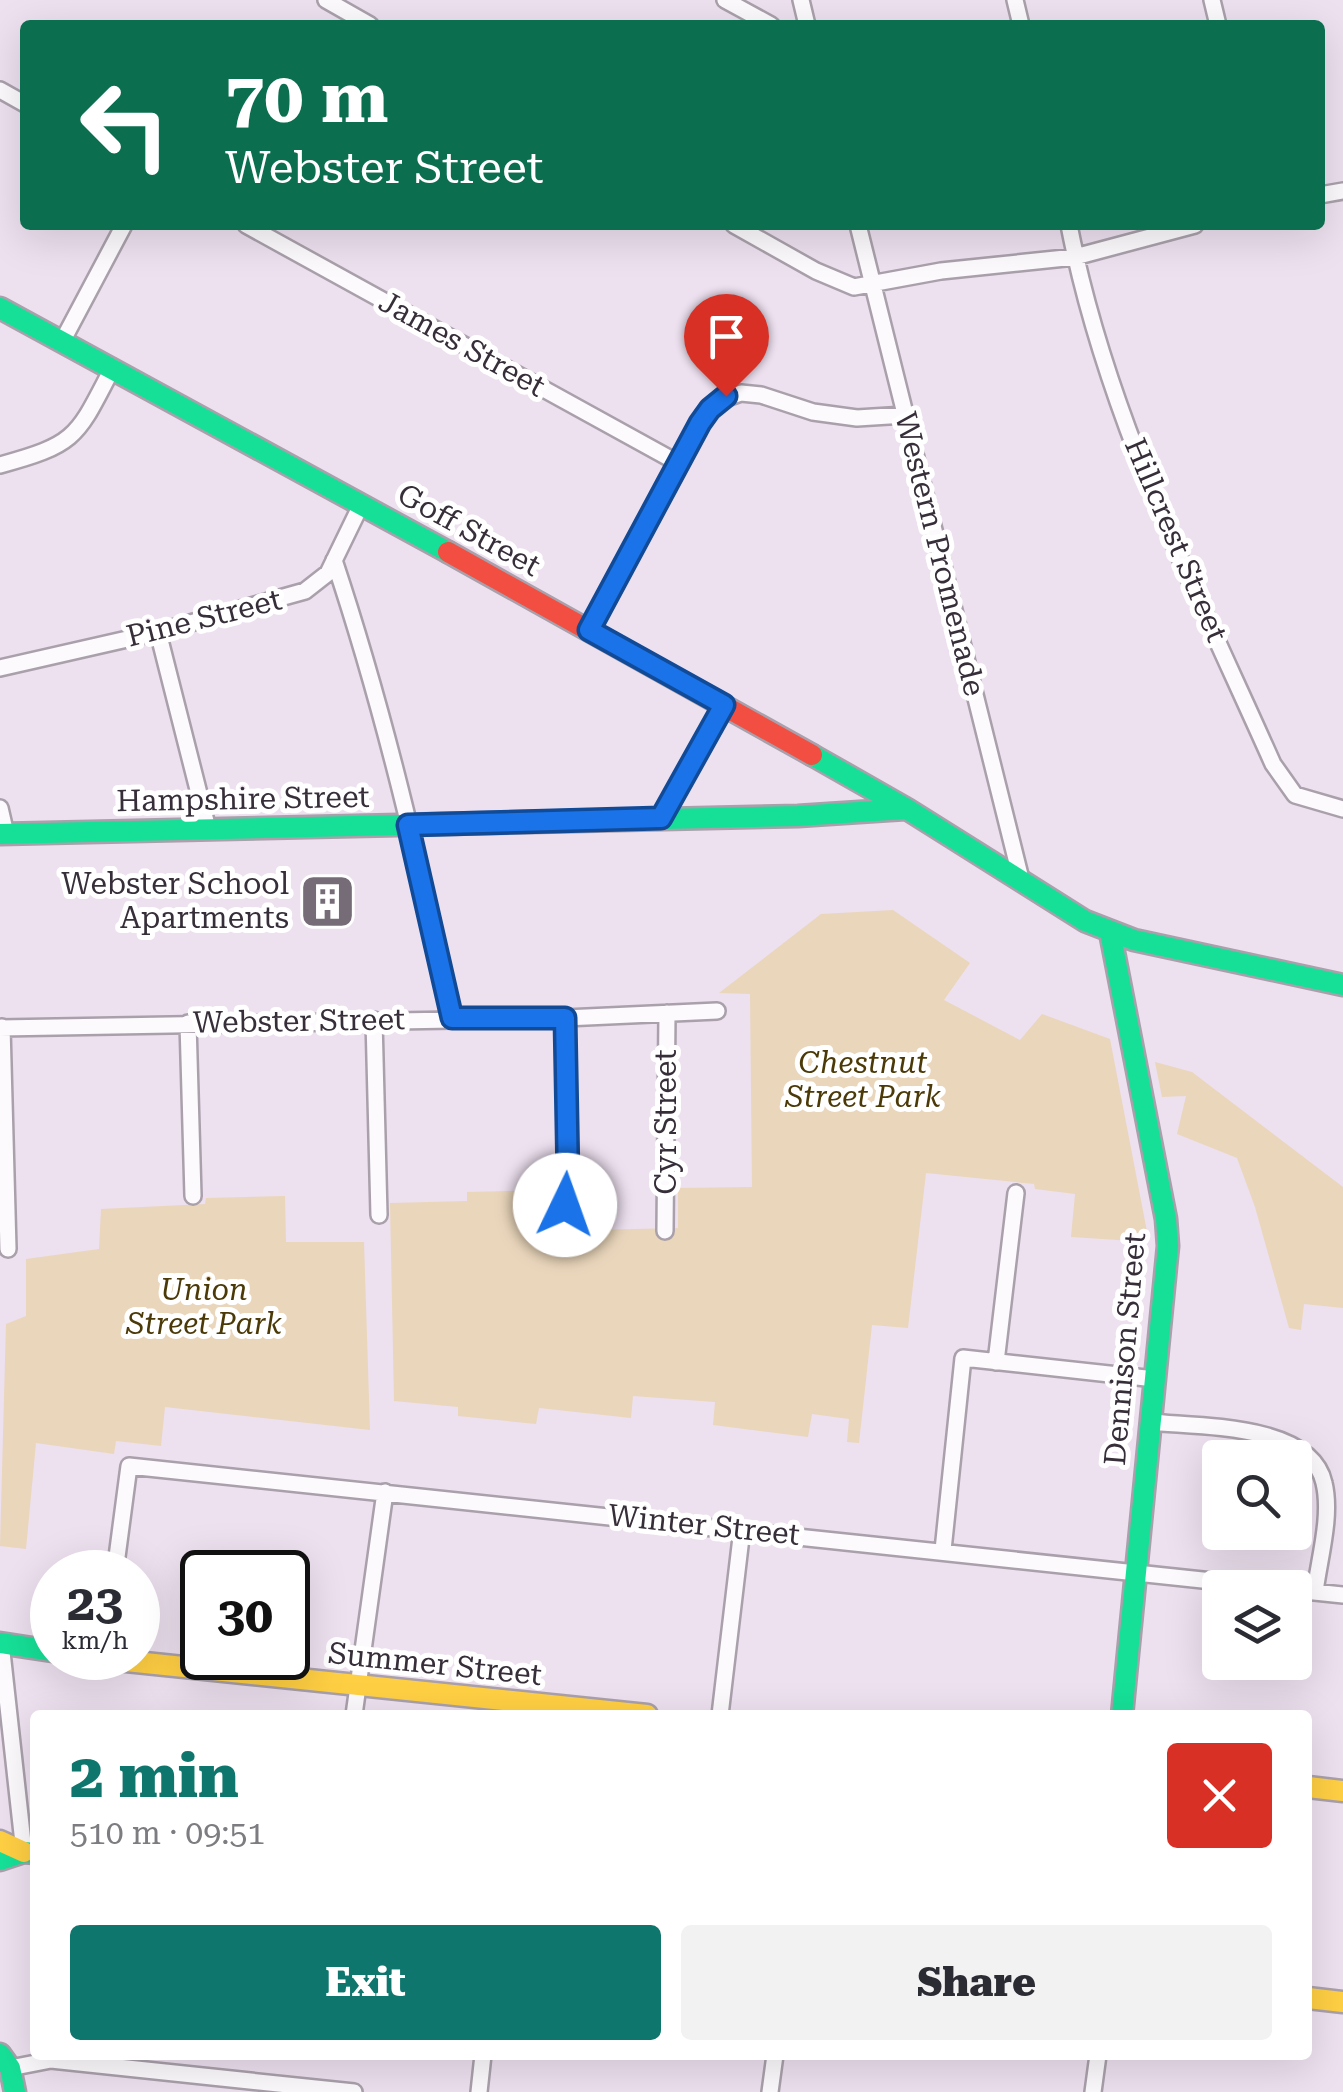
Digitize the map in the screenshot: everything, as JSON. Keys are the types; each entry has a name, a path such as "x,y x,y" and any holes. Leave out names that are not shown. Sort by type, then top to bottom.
{"main road":[{"name":"Goff Street","path":"0,308 724,705 907,809 1085,921 1134,940 1343,985"},
{"name":"Hampshire Street","path":"3,834 798,816 907,809"},
{"name":"Dennison Street","path":"1110,932 1168,1246 1122,1710"},
{"path":"1,1643 30,1648"},
{"name":"Summer Street","path":"160,1664 597,1710"},
{"path":"1312,1787 1343,1791"},
{"path":"0,1840 30,1853"},
{"path":"0,1860 30,1853"},
{"path":"1312,1998 1343,2002"},
{"path":"5,2061 15,2092"}],"street":[{"path":"326,0 361,20"},
{"path":"725,0 762,20"},
{"path":"63,340 121,230"},
{"name":"James Street","path":"255,230 678,463"},
{"path":"743,230 846,286 1075,257 1176,230"},
{"name":"Western Promenade","path":"859,230 1022,883"},
{"name":"Hillcrest Street","path":"1070,230 1122,414 1170,538 1273,764 1295,796 1343,809"},
{"path":"0,464 66,443 77,432 113,367"},
{"path":"589,630 678,463 710,409 726,396 760,394 813,412 857,418 904,415"},
{"name":"Pine Street","path":"0,668 158,632 305,592 322,580 361,505"},
{"path":"334,560 361,641 452,1018"},
{"path":"158,632 208,829"},
{"path":"661,818 724,705"},
{"path":"0,808 3,834"},
{"name":"Webster Street","path":"1,1028 565,1018 717,1011"},
{"name":"Cyr Street","path":"665,1231 666,1012"},
{"path":"551,1212 565,1205 567,1197 565,1018"},
{"path":"374,1020 379,1215"},
{"path":"188,1023 192,1196"},
{"path":"1,1028 8,1250"},
{"path":"996,1362 1016,1193"},
{"path":"943,1550 964,1358 1155,1379"},
{"path":"1151,1422 1274,1437 1312,1460 1325,1485 1326,1505 1314,1592 1343,1595"},
{"name":"Winter Street","path":"118,1550 129,1466 1202,1578"},
{"path":"355,1710 385,1492"},
{"path":"721,1710 742,1529"},
{"path":"1,1643 30,1853"},
{"path":"5,2061 51,2060 354,2092"},
{"path":"479,2092 482,2060"},
{"path":"770,2092 774,2060"},
{"path":"1093,2092 1097,2060"}],"green space":[{"name":"Chestnut Street Park","path":"893,910 970,963 944,1000 1020,1040 1042,1014 1110,1039 1149,1242 1071,1237 1075,1194 1035,1189 1034,1184 926,1173 908,1328 872,1325 859,1443 847,1442 849,1419 812,1414 808,1437 713,1425 715,1402 633,1396 631,1418 539,1408 536,1424 458,1416 458,1407 394,1401 390,1203 467,1201 467,1192 548,1190 550,1231 678,1228 678,1188 752,1187 750,994 719,993 821,914"},
{"path":"1155,1062 1192,1072 1343,1187 1343,1308 1304,1304 1301,1330 1289,1328 1237,1158 1177,1134 1186,1096 1162,1097"},
{"name":"Union Street Park","path":"285,1196 286,1242 364,1242 370,1430 165,1407 161,1446 116,1441 114,1454 36,1443 26,1549 0,1546 6,1324 26,1316 26,1259 99,1249 101,1209 205,1204 206,1198"}],"traffic: fast":[{"path":"0,308 448,552"},
{"path":"812,755 907,809 1085,921 1134,940 1343,985"},
{"path":"0,834 798,816 905,809"},
{"path":"1110,932 1168,1246 1122,1710"},
{"path":"0,1643 30,1648"},
{"path":"0,1860 30,1853"},
{"path":"0,2054 10,2068 15,2092"}],"traffic: slow":[{"path":"160,1665 599,1710"},
{"path":"1312,1787 1343,1791"},
{"path":"0,1841 24,1852"},
{"path":"1312,1998 1343,2002"}],"traffic: jam":[{"path":"448,552 812,755"}],"place":[{"name":"Webster School Apartments","path":"328,901"}],"route":[{"path":"565,1205 568,1178 565,1018 452,1018 408,825 661,818 724,705 589,630 700,423 726,396"}]}
